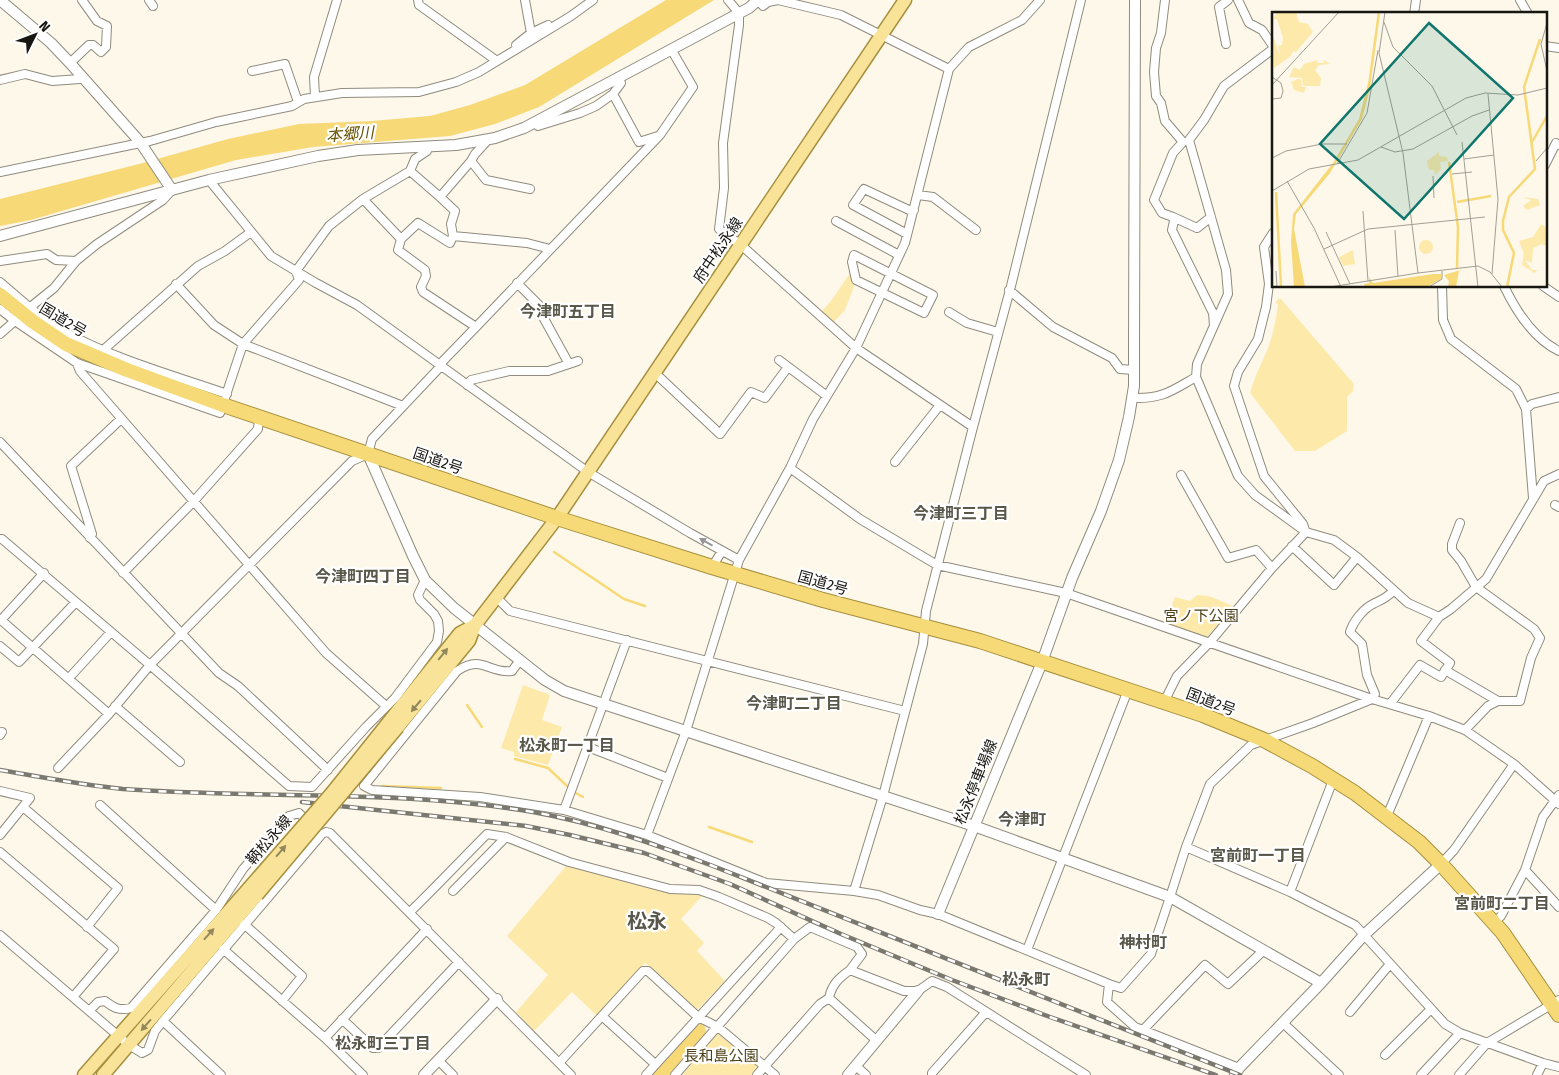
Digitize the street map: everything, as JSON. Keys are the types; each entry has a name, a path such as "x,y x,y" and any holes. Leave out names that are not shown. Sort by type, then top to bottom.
{"highway":[{"name":"国道2号","path":"0,295 32,321 66,344 127,370 225,399 259,417 557,518 734,574 980,641 1203,715 1264,740 1312,766 1387,816 1419,842 1503,933 1557,1006"}],"main road":[{"name":"府中松永線","path":"557,518 905,0"},
{"name":"鞆松永線","path":"103,1075 331,794 394,723 460,633 475,624 557,518"},
{"name":"鞆松永線","path":"84,1075 118,1035 253,892"}],"street":[{"path":"0,0 51,43 70,62 142,146 172,190"},
{"path":"70,62 89,45 93,45 101,52 106,47 106,26 97,21 82,0"},
{"path":"315,97 314,77 337,0"},
{"path":"418,0 419,5 498,61"},
{"path":"525,0 531,32"},
{"path":"0,172 142,146 216,122 292,106 304,99 342,93 418,92 456,82 498,61 571,16 593,0"},
{"path":"728,0 739,13 739,25 723,143 724,188 719,229 741,245 856,348 972,427"},
{"path":"29,309 54,288 76,261 160,197 172,190 208,180 318,156 358,150 456,145 495,138 524,128 749,8 758,0 763,6 768,2 778,0 841,15 949,69"},
{"path":"647,835 686,731 739,560 790,468 813,419 856,348 899,255 914,210 949,69 969,47 1022,20 1040,0"},
{"path":"854,891 883,796 923,644 926,610 937,565 1009,290 1081,0"},
{"name":"松永停車場線","path":"938,914 1042,662 1066,593 1101,511 1119,460 1132,398 1134,370 1135,0"},
{"path":"1165,0 1161,33 1156,48 1154,72 1156,96 1161,103 1165,121 1186,141 1226,270 1228,294 1197,364 1196,377 1238,476 1255,495 1303,524 1306,532"},
{"path":"1226,44 1219,7 1228,0"},
{"path":"1238,0 1249,22 1262,30 1272,46"},
{"path":"1520,0 1527,12"},
{"path":"498,61 531,32 571,16"},
{"path":"1546,46 1559,48"},
{"path":"671,49 694,88 660,135 442,362 441,366 372,439 368,454 413,556 426,580 448,603 545,680 564,691 974,826 1170,897 1321,983"},
{"path":"1211,218 1197,228 1162,212 1154,200 1173,153 1204,120 1224,86 1272,49"},
{"path":"252,71 285,64 298,102"},
{"path":"0,80 25,74 52,81 80,79 83,77"},
{"path":"524,128 527,131 544,123 580,113 596,106 613,94 620,83 618,77"},
{"path":"613,94 640,142 660,135"},
{"path":"440,197 486,142 485,140"},
{"path":"1546,163 1556,144 1559,145"},
{"path":"296,271 329,226 363,199 410,171 415,159 427,151 428,146"},
{"path":"471,161 486,180 530,189"},
{"path":"410,171 455,211 451,224 454,236 450,242 418,223 401,239 398,250 425,270 426,276 421,287 423,292 476,327"},
{"path":"208,180 271,256 357,305 588,472 739,560"},
{"path":"907,234 853,205 864,189 909,210 914,210"},
{"path":"918,194 933,197 976,230"},
{"path":"0,236 160,197"},
{"path":"363,199 401,239"},
{"path":"1173,217 1172,230 1213,313 1214,328"},
{"path":"836,221 899,255"},
{"path":"101,352 198,266 225,251 251,232"},
{"path":"1272,235 1264,247 1269,284 1266,307 1258,339 1238,372 1234,386 1264,476 1293,518"},
{"path":"454,236 527,243 550,249"},
{"path":"0,261 47,254 56,260 76,261"},
{"path":"854,255 890,274 933,295 924,313 856,280 852,262 854,255"},
{"path":"0,309 85,367 220,413 243,344 299,280 296,271"},
{"path":"0,282 29,309 101,352 225,399"},
{"path":"517,283 546,312 542,316 569,364"},
{"path":"176,284 214,326 243,344 403,406"},
{"path":"1442,288 1443,320 1451,339 1516,390 1526,408 1533,498"},
{"path":"1505,288 1518,312 1546,345 1559,351"},
{"path":"1546,288 1559,296"},
{"path":"1009,290 1053,327 1112,358 1120,369 1134,370"},
{"path":"948,312 967,323 998,332"},
{"path":"0,334 16,320"},
{"path":"779,360 827,396"},
{"path":"468,386 471,380 509,372 548,371 578,361"},
{"path":"85,367 121,419 248,566 326,653 386,706"},
{"path":"655,373 720,434 752,392 765,398 788,367"},
{"path":"1132,398 1150,399 1162,396 1196,377"},
{"path":"1526,408 1532,404 1559,397"},
{"path":"895,462 940,405"},
{"path":"124,573 193,502 258,429 259,417"},
{"path":"90,538 92,534 71,466 121,419"},
{"path":"0,442 219,674 238,686 328,770"},
{"path":"58,768 109,714 180,633 352,461 368,454"},
{"path":"790,468 860,519 937,565 1066,593 1372,699 1429,716 1465,730 1514,764 1558,800 1543,817 1525,870 1501,916 1494,923"},
{"path":"1390,704 1420,665 1441,677 1450,663 1421,641 1439,617 1451,610 1486,579 1544,481 1559,474"},
{"path":"1180,475 1228,558 1256,550 1272,568"},
{"path":"1460,523 1452,544 1452,550 1476,586 1534,628 1540,638 1531,658 1520,701 1498,701 1488,706 1465,730"},
{"path":"1164,702 1177,676 1210,642 1272,568 1306,532"},
{"path":"1306,532 1334,540 1357,556 1408,603 1439,617"},
{"path":"0,539 44,573 289,786 312,787 395,698 437,642 438,621 418,595 426,580"},
{"path":"1292,546 1334,585 1357,556"},
{"path":"712,567 722,551"},
{"path":"44,573 0,620 109,714"},
{"path":"1372,699 1374,694 1367,675 1362,644 1350,632 1352,624 1370,605 1388,597 1394,591"},
{"path":"496,598 510,610 699,660 709,660 905,711"},
{"path":"0,646 19,662 76,602"},
{"path":"68,678 111,632"},
{"path":"564,810 627,640"},
{"path":"364,786 457,671 470,664 479,664 505,672 512,671 520,660"},
{"path":"1445,670 1498,701"},
{"path":"1027,950 1128,690"},
{"path":"337,761 364,786 372,790 480,797 564,810 647,835 766,883 878,895 920,910 938,914 1121,988 1150,954 1186,847 1210,784 1251,745 1372,699"},
{"path":"115,706 180,762"},
{"path":"1387,816 1429,716"},
{"path":"588,747 668,778"},
{"path":"1109,984 1107,1002 1135,1027 1237,1072 1364,935 1454,850 1514,764"},
{"path":"1290,892 1333,780"},
{"path":"0,792 30,798 0,835"},
{"path":"100,805 216,910"},
{"path":"23,807 118,888 87,927"},
{"path":"88,1011 98,1002 105,1000 114,1008 122,1010 131,1008 216,910 243,869 289,816 298,813 322,834"},
{"path":"0,935 128,1045 142,1052 148,1050 155,1031 223,949 322,834 326,832 330,833 410,912 571,1075"},
{"path":"410,912 487,834 506,837 569,862 670,889 699,890 719,896 768,918 794,939"},
{"path":"453,891 506,837"},
{"path":"1186,847 1290,892 1355,925 1445,1024 1460,1033 1559,1067"},
{"path":"0,852 114,950 73,997"},
{"path":"1525,870 1559,907"},
{"path":"244,924 302,976 282,1001"},
{"path":"646,1075 781,927"},
{"path":"675,1075 794,939 810,927 857,947 862,954 850,970 838,978 831,987 829,998 820,1004 757,1075"},
{"path":"325,1038 427,929"},
{"path":"223,949 325,1038 362,1075"},
{"path":"1143,1030 1205,965 1228,984 1264,950"},
{"path":"342,1019 373,1048 378,1048 460,962"},
{"path":"1350,1012 1390,964"},
{"path":"850,970 904,991 918,992"},
{"path":"559,1063 643,971 648,971 698,1017 718,1027 775,1075"},
{"path":"848,1075 918,992 932,981 947,987 1086,1075"},
{"path":"829,998 877,1041"},
{"path":"424,1075 497,999"},
{"path":"1459,1075 1487,1043 1557,1006"},
{"path":"1385,1055 1431,1009"},
{"path":"932,1075 986,1012"},
{"path":"602,1016 655,1064"},
{"path":"163,1021 219,1074"},
{"path":"1283,1023 1339,1075"},
{"path":"1422,1075 1460,1033"},
{"path":"438,1060 453,1075"},
{"path":"1536,1075 1543,1063"},
{"path":"856,1066 866,1075"}],"green space":[{"path":"850,273 854,287 845,310 833,323 821,312"},
{"path":"1280,298 1354,384 1353,391 1347,397 1347,431 1315,451 1295,451 1250,393 1270,343 1278,305 1275,302"},
{"name":"宮ノ下公園","path":"1197,595 1209,596 1233,606 1207,637 1165,623 1175,597 1190,601"},
{"path":"523,685 550,695 542,720 562,727 548,765 514,756 514,752 501,748"},
{"path":"567,865 673,893 704,894 681,919 704,943 697,951 725,981 697,1010 645,963 597,1016 572,992 534,1031 516,1012 548,975 507,936"},
{"name":"長和島公園","path":"719,1031 761,1066 753,1075 684,1075 683,1074"}],"water":[{"name":"本郷川","path":"666,0 714,0 539,107 495,124 450,136 313,147 236,160 31,220 0,226 0,199 143,163 228,139 299,124 430,116 470,105 525,85"}],"waterway":[{"path":"554,552 624,599 645,606"},
{"path":"467,705 482,727"},
{"path":"515,759 548,768 567,786"},
{"path":"382,786 441,788"},
{"path":"574,792 583,797"},
{"path":"709,827 752,842"},
{"path":"659,1075 698,1031"}],"railway":[{"path":"0,770 123,789 431,800 533,812 579,822 646,842 713,866 1240,1075"},
{"path":"302,802 526,826 644,853 730,884 841,934 952,980 1050,1017 1216,1075"}],"district":[{"name":"今津町五丁目","path":"568,311"},
{"name":"今津町三丁目","path":"961,513"},
{"name":"今津町四丁目","path":"363,576"},
{"name":"今津町二丁目","path":"794,703"},
{"name":"松永町一丁目","path":"567,745"},
{"name":"今津町","path":"1022,819"},
{"name":"宮前町一丁目","path":"1258,855"},
{"name":"宮前町二丁目","path":"1502,903"},
{"name":"松永","path":"647,921"},
{"name":"神村町","path":"1143,942"},
{"name":"松永町","path":"1026,979"},
{"name":"松永町三丁目","path":"383,1043"}]}
